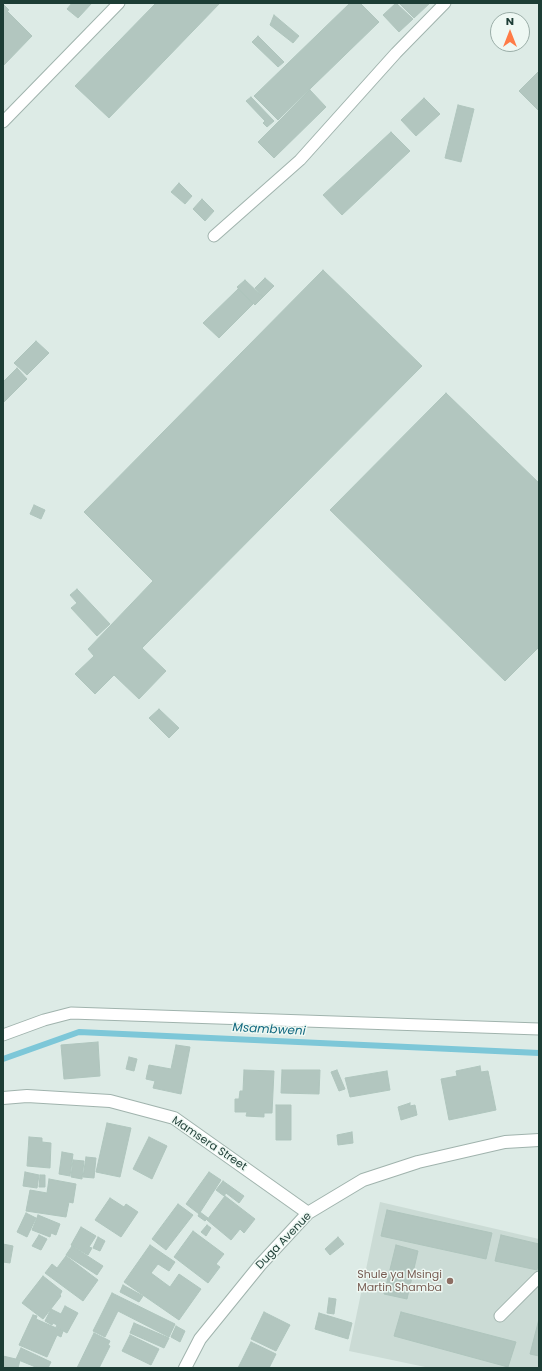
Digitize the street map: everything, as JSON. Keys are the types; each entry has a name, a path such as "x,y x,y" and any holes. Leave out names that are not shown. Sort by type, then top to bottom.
{"street":[{"name":"Mamsera Street","path":"3,1098 27,1096 110,1101 174,1118 308,1213"},
{"name":"Duga Avenue","path":"185,1368 200,1339 260,1265 308,1213 364,1180 418,1162 505,1142 539,1140"}],"lane":[{"path":"3,122 118,3"},
{"path":"214,236 300,160 396,53 445,3"},
{"path":"3,1035 71,1012 539,1029"},
{"path":"500,1316 539,1277"}],"shaded area":[{"path":"380,1202 539,1239 539,1368 430,1368 349,1351"}],"building":[{"path":"72,3 92,3 78,18 67,9"},
{"path":"156,3 220,3 109,118 75,86"},
{"path":"350,3 360,3 379,22 278,120 254,96"},
{"path":"396,3 413,19 399,32 383,15"},
{"path":"399,3 430,3 414,18"},
{"path":"3,4 9,10 7,11 32,36 3,66"},
{"path":"274,15 299,36 293,43 270,25"},
{"path":"258,36 284,62 278,67 252,42"},
{"path":"539,71 539,111 519,91"},
{"path":"310,90 326,107 274,158 258,142"},
{"path":"251,97 274,121 267,127 263,123 265,121 246,101"},
{"path":"424,98 440,114 416,136 401,120"},
{"path":"458,105 474,109 461,162 445,158"},
{"path":"391,132 410,151 342,215 323,195"},
{"path":"179,183 192,196 185,204 171,192"},
{"path":"202,199 214,211 205,221 193,209"},
{"path":"323,270 422,366 142,648 166,671 139,699 114,675 95,694 75,674 94,656 88,649 153,581 84,512"},
{"path":"265,278 274,286 263,297 255,288"},
{"path":"245,280 263,297 255,305 237,287"},
{"path":"238,289 253,304 219,338 203,323"},
{"path":"36,341 49,353 27,375 14,363"},
{"path":"17,368 27,379 4,402 3,382"},
{"path":"446,393 539,483 539,647 505,681 330,510"},
{"path":"34,505 45,510 41,519 30,514"},
{"path":"77,589 110,624 97,636 71,608 77,603 70,595"},
{"path":"159,709 179,728 169,738 149,718"},
{"path":"98,1042 100,1076 64,1079 61,1045"},
{"path":"176,1045 190,1047 181,1094 153,1088 155,1081 146,1079 149,1065 171,1069"},
{"path":"129,1057 137,1059 134,1071 126,1069"},
{"path":"480,1066 481,1072 488,1071 496,1110 449,1120 441,1079 457,1076 456,1071"},
{"path":"244,1070 274,1071 272,1113 264,1113 264,1117 246,1116 247,1112 235,1112 235,1099 239,1099 240,1091 243,1091"},
{"path":"282,1070 320,1070 319,1094 281,1093"},
{"path":"337,1070 345,1089 339,1091 331,1072"},
{"path":"387,1071 390,1090 350,1097 345,1078"},
{"path":"410,1103 410,1106 415,1105 417,1115 401,1120 398,1107"},
{"path":"276,1105 291,1105 291,1140 276,1140"},
{"path":"107,1123 131,1128 120,1177 96,1172"},
{"path":"352,1132 353,1143 338,1145 337,1135"},
{"path":"29,1137 42,1138 42,1142 51,1143 50,1168 27,1166"},
{"path":"149,1137 167,1146 152,1179 133,1169"},
{"path":"62,1152 73,1154 70,1176 59,1174"},
{"path":"86,1157 96,1158 94,1178 83,1177"},
{"path":"73,1160 84,1161 82,1179 71,1177"},
{"path":"25,1172 39,1175 37,1188 23,1186"},
{"path":"209,1172 221,1180 199,1214 186,1204"},
{"path":"40,1175 45,1175 45,1187 39,1187"},
{"path":"49,1179 76,1184 73,1203 69,1202 66,1217 26,1211 30,1190 47,1193"},
{"path":"223,1181 244,1196 239,1203 226,1193 224,1196 216,1190"},
{"path":"225,1196 255,1219 244,1233 240,1229 231,1240 207,1220"},
{"path":"110,1198 124,1207 126,1204 138,1212 121,1237 95,1220"},
{"path":"178,1204 193,1215 166,1250 152,1239"},
{"path":"387,1210 492,1233 486,1259 381,1236"},
{"path":"200,1212 208,1218 205,1221 198,1216"},
{"path":"26,1213 36,1218 27,1237 17,1232"},
{"path":"38,1215 60,1224 56,1235 51,1233 50,1237 32,1230"},
{"path":"207,1225 211,1228 206,1236 201,1232"},
{"path":"81,1227 96,1236 89,1247 92,1248 88,1255 71,1245"},
{"path":"193,1231 224,1254 216,1264 220,1267 208,1283 174,1257"},
{"path":"39,1235 47,1239 41,1250 32,1246"},
{"path":"501,1235 539,1244 539,1260 537,1270 495,1261"},
{"path":"98,1237 105,1241 100,1251 93,1248"},
{"path":"338,1237 344,1244 330,1255 325,1249"},
{"path":"3,1244 13,1246 10,1263 3,1262"},
{"path":"150,1245 175,1262 169,1271 158,1264 151,1273 170,1287 179,1274 201,1289 179,1320 124,1282"},
{"path":"396,1245 418,1251 407,1299 384,1294"},
{"path":"72,1246 103,1266 97,1275 66,1255"},
{"path":"66,1256 98,1280 83,1301 45,1273 52,1264 57,1268"},
{"path":"43,1276 62,1291 61,1296 43,1319 22,1303"},
{"path":"123,1285 143,1296 139,1302 120,1292"},
{"path":"112,1293 175,1324 169,1337 118,1311 105,1337 93,1331"},
{"path":"329,1298 336,1299 334,1314 327,1313"},
{"path":"65,1306 78,1313 67,1333 56,1327 57,1325 53,1323 52,1325 45,1321 51,1309 61,1314"},
{"path":"264,1312 290,1325 276,1351 251,1339"},
{"path":"401,1312 516,1342 508,1367 394,1336"},
{"path":"319,1313 352,1323 348,1339 315,1329"},
{"path":"33,1315 37,1316 36,1319 63,1331 61,1337 57,1335 47,1357 19,1345"},
{"path":"539,1319 539,1356 530,1354"},
{"path":"134,1323 169,1338 164,1348 130,1333"},
{"path":"176,1326 185,1331 180,1342 171,1337"},
{"path":"94,1333 110,1341 108,1345 110,1346 99,1368 77,1368"},
{"path":"130,1335 159,1349 151,1365 122,1351"},
{"path":"251,1342 276,1354 269,1368 238,1368"},
{"path":"21,1348 51,1362 48,1368 38,1368 16,1359"},
{"path":"3,1356 20,1360 18,1368 3,1368"}],"waterway":[{"name":"Msambweni","path":"3,1059 79,1032 539,1053"}],"place":[{"name":"Shule ya Msingi Martin Shamba","path":"450,1281"}]}
